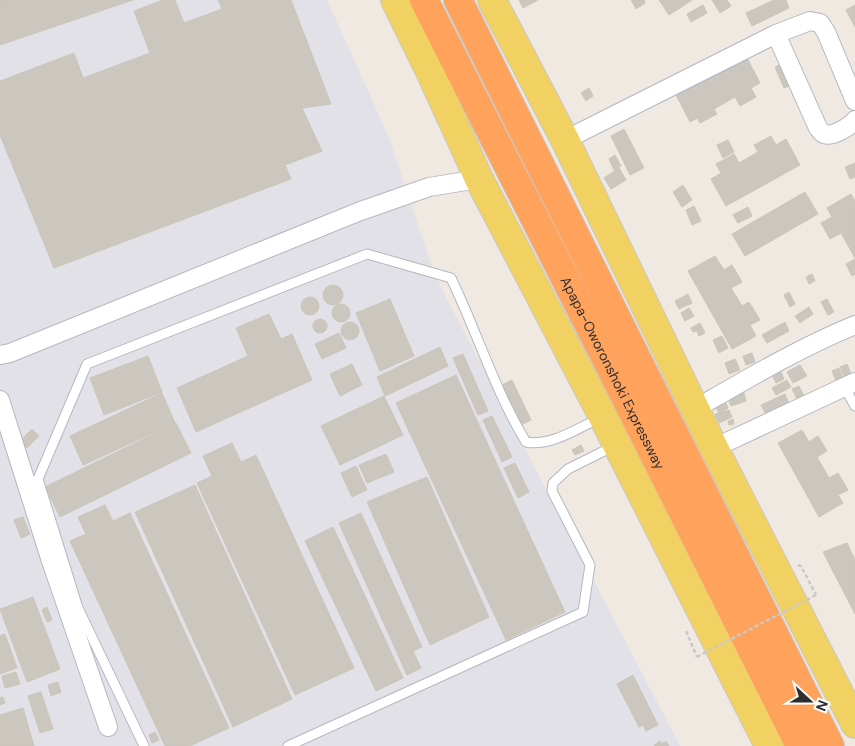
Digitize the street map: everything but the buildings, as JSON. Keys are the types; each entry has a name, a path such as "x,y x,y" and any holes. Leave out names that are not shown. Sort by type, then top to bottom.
{"highway":[{"name":"Apapa-Oworonshoki Expressway","path":"424,0 612,368 800,746"},
{"name":"Apapa-Oworonshoki Expressway","path":"458,0 830,746"}],"main road":[{"path":"394,0 433,78 479,179 603,417 769,746"},
{"path":"492,0 565,140 714,448 855,724"}],"street":[{"path":"565,140 776,34 810,21 820,23 855,101"},
{"path":"776,34 814,120 823,134 830,136 852,125 855,120"},
{"path":"0,355 28,346 358,212 429,187 479,179"},
{"path":"695,409 823,338 855,325"},
{"path":"714,448 850,385"},
{"path":"0,400 50,558 108,727"}],"lane":[{"path":"144,746 78,608 38,479 87,364 368,254 451,278 470,317 509,415 526,442 536,444 554,439 603,417"},
{"path":"850,385 855,406"},
{"path":"288,746 583,612 590,565 552,491 553,483 568,469 616,445"}],"path":[{"path":"684,629 697,657 816,596 801,566"}],"shaded area":[{"path":"0,0 327,0 388,135 435,276 680,746 0,746"}]}
